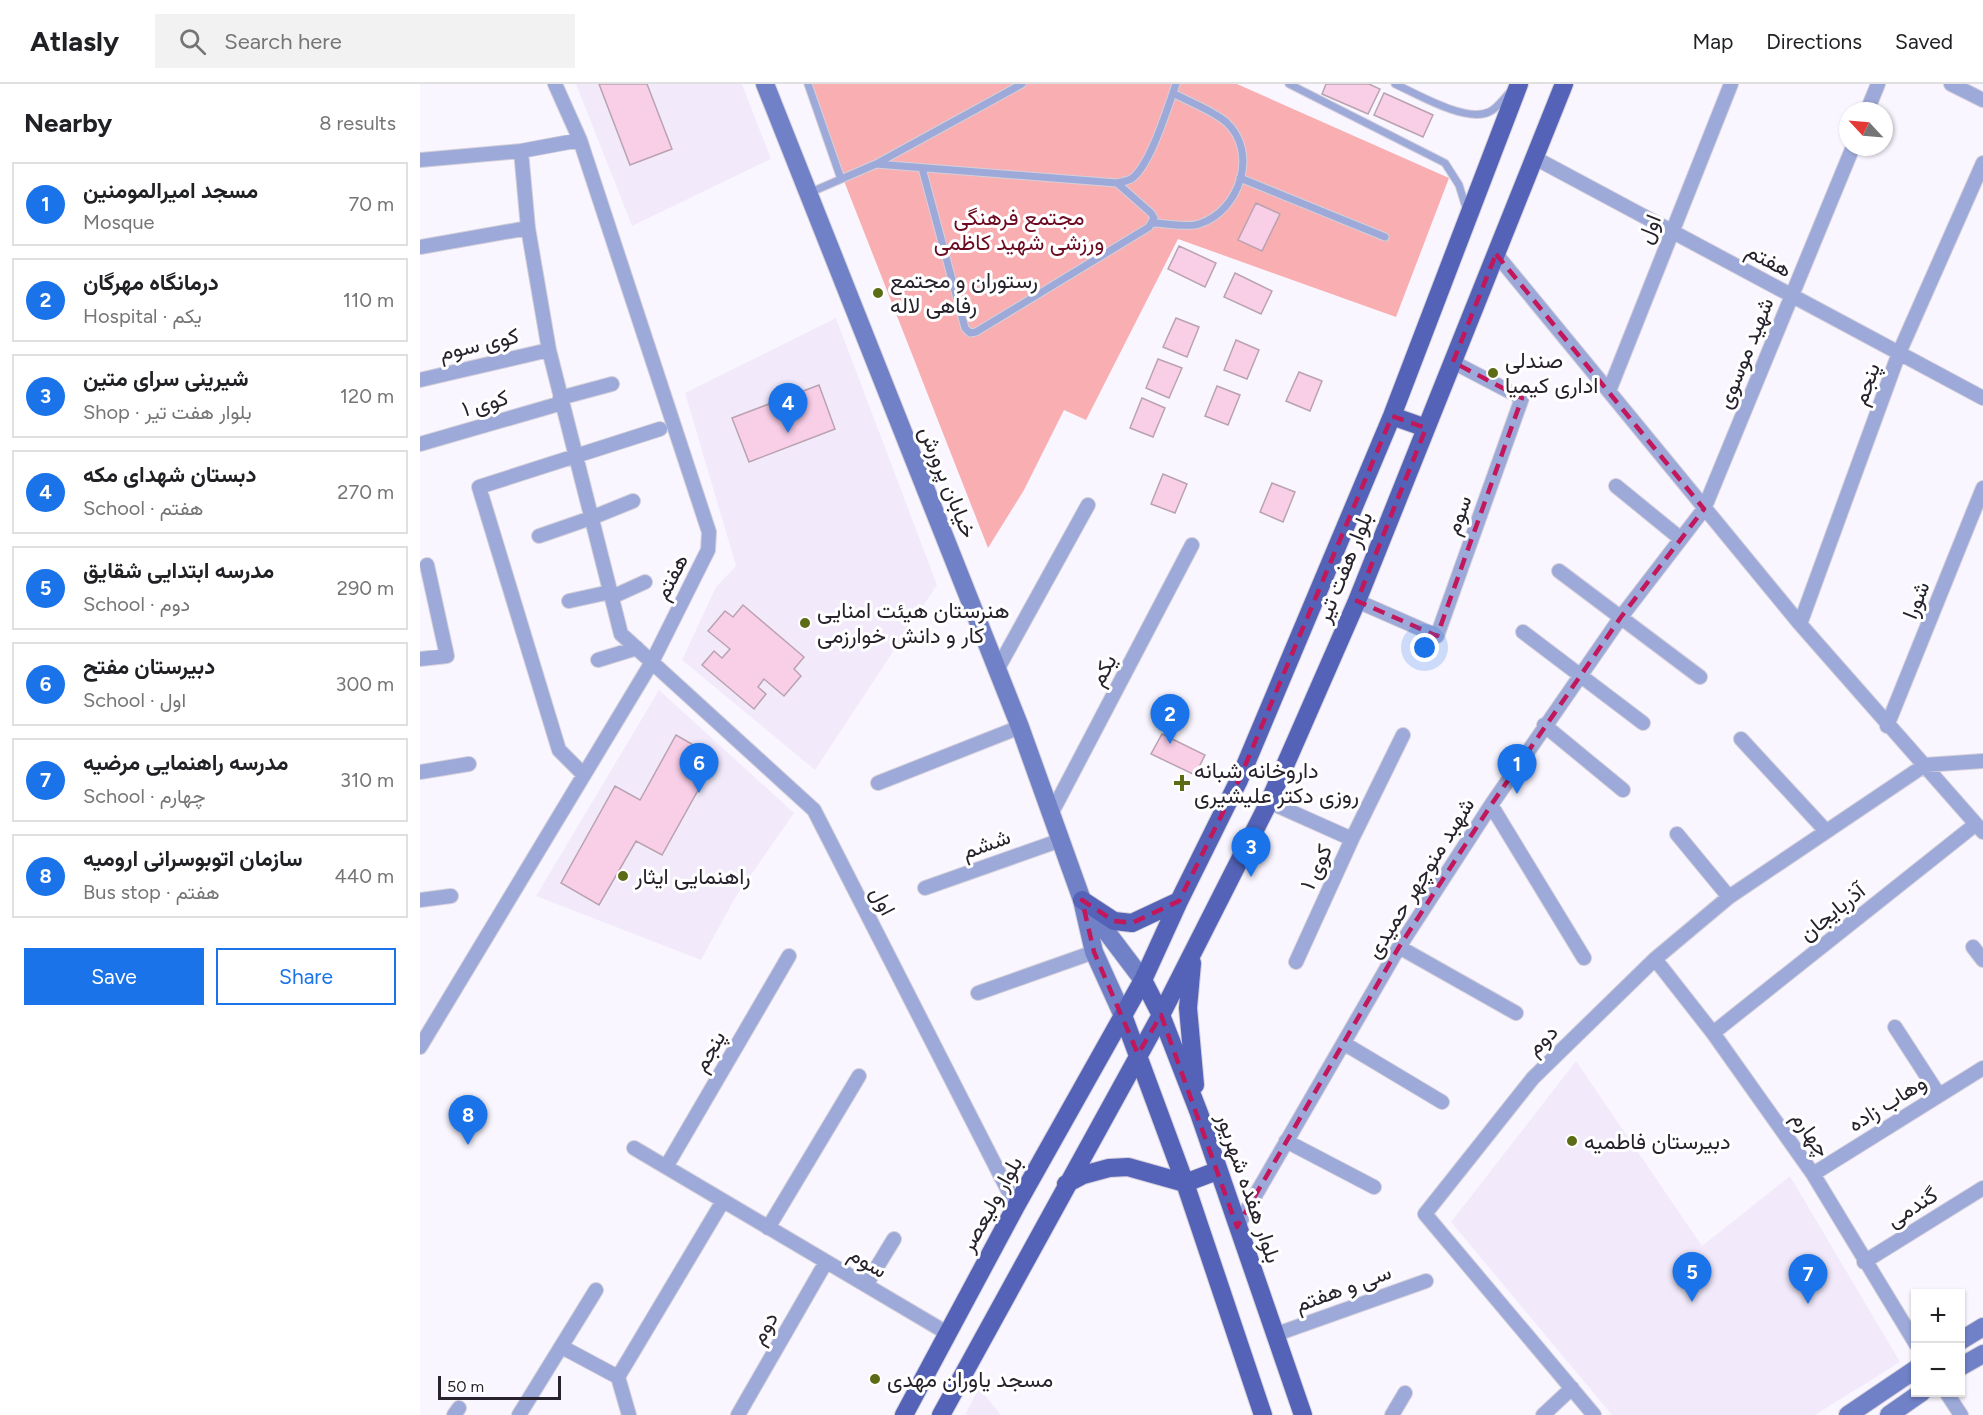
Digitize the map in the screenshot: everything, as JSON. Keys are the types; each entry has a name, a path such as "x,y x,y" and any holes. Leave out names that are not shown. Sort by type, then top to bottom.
{"main road":[{"name":"بلوار هفت تیر","path":"1124,1018 1244,769 1392,416 1519,84"},
{"name":"بلوار هفت تیر","path":"1138,1054 1161,1015 1269,802 1357,601 1564,84"},
{"path":"1392,416 1426,428"},
{"path":"1082,900 1114,921 1132,923 1179,901"},
{"path":"1193,950 1188,1008 1199,1113"},
{"name":"بلوار هفده شهریور","path":"1143,980 1161,1015 1199,1113 1217,1171 1303,1415"},
{"path":"1124,1018 1185,1183 1263,1415"},
{"name":"بلوار ولیعصر","path":"904,1415 1016,1206 1124,1018"},
{"path":"941,1415 1138,1054"},
{"path":"1066,1184 1083,1174 1128,1167 1185,1183 1217,1171"}],"street":[{"name":"هفتم","path":"420,1047 652,662 708,550 709,532 580,140 555,84"},
{"name":"خیابان پرورش","path":"765,84 1020,728 1082,900 1094,951 1124,1018"},
{"name":"اول","path":"1609,391 1731,84"},
{"path":"1871,102 1878,84"},
{"path":"1951,84 1983,100"},
{"path":"420,160 520,151 580,140"},
{"name":"اول","path":"520,151 528,228 549,350 621,634 814,810 1016,1206"},
{"name":"شهید موسوی","path":"1704,509 1848,156"},
{"name":"هفتم","path":"1535,159 1983,398"},
{"name":"پنجم","path":"1800,624 1899,353 1983,163"},
{"path":"420,247 528,228"},
{"path":"1496,254 1800,624 1887,726 1925,765 1980,828"},
{"name":"کوی سوم","path":"420,380 549,350"},
{"name":"سوم","path":"1357,601 1437,636 1522,398 1453,362"},
{"name":"کوی ۱","path":"420,444 612,384"},
{"path":"583,774 559,750 479,487 576,458 660,429"},
{"path":"1616,486 1682,539"},
{"name":"شورا","path":"1887,726 1983,491"},
{"path":"538,536 633,501"},
{"path":"997,670 1088,505"},
{"name":"شهبد منوچهر حمیدی","path":"1237,1227 1399,947 1491,805 1621,617 1704,509"},
{"name":"یکم","path":"1051,814 1192,545"},
{"path":"420,658 447,656 427,565"},
{"path":"1559,571 1701,678"},
{"path":"569,601 611,594 645,582"},
{"path":"1523,632 1643,723"},
{"path":"598,660 637,648"},
{"path":"1545,725 1623,790"},
{"path":"878,783 1020,728"},
{"path":"1352,839 1403,735"},
{"path":"1741,739 1826,831"},
{"path":"1925,765 1983,761"},
{"path":"420,772 469,764"},
{"name":"دوم","path":"1594,1415 1425,1214 1533,1078 1655,959 1729,897 1925,765"},
{"name":"کوی ۱","path":"1269,802 1352,839 1296,962"},
{"path":"1491,805 1584,958"},
{"name":"آذربایجان","path":"1713,1033 1980,828"},
{"path":"1677,834 1729,897"},
{"name":"ششم","path":"925,888 1060,840"},
{"path":"420,900 452,896"},
{"name":"خیابان پرورش","path":"1082,900 1143,980"},
{"path":"1399,947 1516,1013"},
{"path":"1973,947 1983,960"},
{"path":"978,993 1094,951"},
{"name":"پنجم","path":"666,1167 789,956"},
{"name":"چهارم","path":"1655,959 1713,1033 1813,1174 1864,1262 1915,1343"},
{"path":"1895,1027 1939,1095"},
{"path":"1344,1044 1442,1102"},
{"name":"وهاب زاده","path":"1813,1174 1983,1068"},
{"path":"768,1227 859,1076"},
{"path":"1286,1141 1374,1187"},
{"name":"سوم","path":"634,1148 947,1333"},
{"name":"گندمی","path":"1864,1262 1983,1188"},
{"path":"618,1377 723,1201"},
{"path":"866,1285 894,1239"},
{"name":"دوم","path":"738,1415 826,1262"},
{"name":"سی و هفتم","path":"1274,1335 1425,1281"},
{"path":"519,1415 597,1290"},
{"path":"1965,1338 1983,1327"},
{"path":"562,1347 618,1377 629,1415"},
{"path":"1965,1364 1983,1354"},
{"path":"1848,1415 1911,1372"},
{"path":"1543,1415 1572,1388"},
{"path":"1392,1415 1405,1393"},
{"path":"1889,1415 1915,1397"},
{"path":"1949,1397 1961,1415"}],"lane":[{"path":"808,84 841,179"},
{"path":"807,194 876,164 1022,84"},
{"path":"876,164 1117,183 1132,179 1145,160 1161,129 1176,84"},
{"path":"1289,84 1445,163 1459,185 1468,216"},
{"path":"1395,84 1457,112 1473,114 1490,112 1519,84"},
{"path":"922,168 965,328 970,333 976,332 1153,223 1198,225 1218,214 1231,202 1243,164 1240,146 1226,123 1173,93"},
{"path":"1240,178 1385,237"},
{"path":"1117,183 1151,213 1153,223"}],"highlighted area":[{"path":"1496,254 1704,509 1621,617 1491,805 1399,947 1237,1227 1161,1015 1138,1054 1094,952 1082,900 1114,921 1132,923 1179,901 1239,780 1392,416 1426,428 1357,601 1437,636 1522,398 1453,362"}],"shaded area":[{"path":"576,84 742,84 771,159 632,226"},
{"path":"836,318 937,585 815,770 682,660 716,587 736,566 685,393"},
{"path":"659,690 794,813 735,898 701,960 536,896"},
{"path":"1576,1061 1702,1246 1790,1176 1900,1362 1815,1415 1612,1415 1451,1222"},
{"path":"979,1388 1001,1415 965,1415"}],"green space":[{"name":"مجتمع فرهنگی ورزشی شهید کاظمی","path":"806,84 1237,84 1449,178 1396,317 1178,239 1086,420 1064,410 1024,490 988,548"}],"building":[{"path":"599,84 647,84 672,149 630,165"},
{"path":"1326,84 1369,84 1380,89 1368,114 1322,94"},
{"path":"1384,93 1433,115 1423,137 1374,115"},
{"path":"1256,203 1280,214 1262,251 1238,240"},
{"path":"1179,246 1216,263 1205,287 1168,269"},
{"path":"1235,273 1272,291 1261,314 1224,297"},
{"path":"1176,318 1199,327 1187,357 1163,347"},
{"path":"1236,340 1259,350 1247,379 1224,370"},
{"path":"1158,359 1182,368 1169,398 1146,388"},
{"path":"1299,372 1322,381 1310,411 1286,401"},
{"path":"819,385 835,429 749,462 732,418"},
{"path":"1217,386 1240,395 1228,425 1205,416"},
{"path":"1142,398 1165,408 1153,437 1130,428"},
{"path":"1163,474 1187,484 1175,513 1151,504"},
{"path":"1272,483 1295,492 1283,522 1260,512"},
{"path":"743,605 804,657 794,669 801,676 784,696 764,679 758,687 766,694 754,709 702,665 714,651 722,658 730,649 708,631 725,611 733,617"},
{"path":"1162,734 1205,755 1195,775 1151,754"},
{"path":"676,735 716,758 662,855 636,841 599,905 561,883 615,786 640,800"}],"place":[{"name":"رستوران و مجتمع رفاهی لاله","path":"878,293"},
{"name":"صندلی اداری کیمیا","path":"1493,373"},
{"name":"دبستان شهدای مکه","path":"788,433"},
{"name":"هنرستان هیئت امنایی کار و دانش خوارزمی","path":"805,623"},
{"name":"درمانگاه مهرگان","path":"1170,744"},
{"name":"داروخانه شبانه روزی دکتر علیشیری","path":"1182,783"},
{"name":"دبیرستان مفتح","path":"699,793"},
{"name":"مسجد امیرالمومنین","path":"1517,794"},
{"name":"راهنمایی ایثار","path":"623,876"},
{"name":"شیرینی سرای متین","path":"1251,877"},
{"name":"دبیرستان فاطمیه","path":"1572,1141"},
{"name":"سازمان اتوبوسرانی ارومیه","path":"468,1145"},
{"name":"مدرسه ابتدایی شقایق","path":"1692,1302"},
{"name":"مدرسه راهنمایی مرضیه","path":"1808,1304"},
{"name":"مسجد یاوران مهدی","path":"875,1379"}]}
